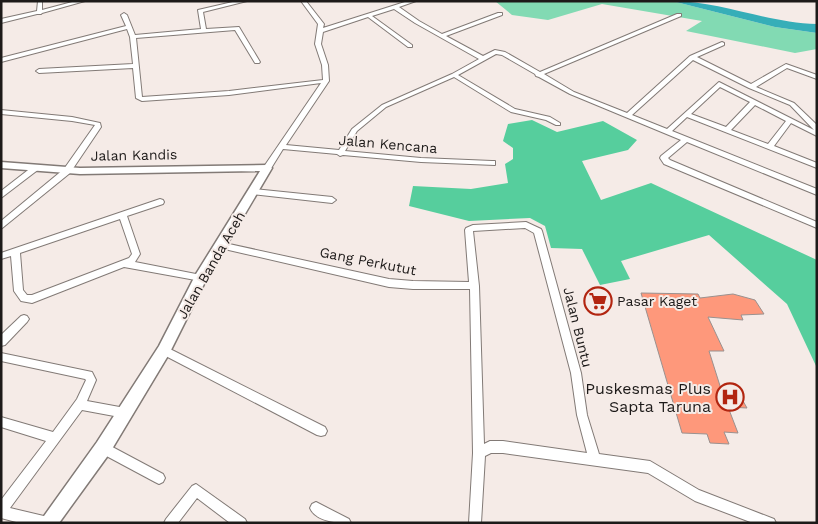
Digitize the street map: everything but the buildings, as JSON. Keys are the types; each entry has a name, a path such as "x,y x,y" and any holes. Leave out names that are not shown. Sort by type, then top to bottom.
{"street":[{"path":"39,13 40,1"},
{"path":"1,22 83,1"},
{"path":"204,31 200,10 246,1"},
{"path":"124,14 133,37 139,98 229,93 326,81 325,65 318,44 320,23 303,1"},
{"path":"320,31 414,1"},
{"path":"395,7 441,36 483,58"},
{"path":"441,36 500,14"},
{"path":"538,75 679,15"},
{"path":"369,16 410,46"},
{"path":"1,60 129,27"},
{"path":"133,37 238,28 257,62"},
{"path":"628,115 692,57 722,44"},
{"path":"340,154 354,130 384,106 454,75 496,52 503,53 572,93 817,192"},
{"path":"692,57 750,87 792,104 817,129"},
{"path":"39,72 136,66"},
{"path":"750,87 786,66 817,77"},
{"path":"454,75 513,111 548,118 558,124"},
{"name":"Jalan Banda Aceh","path":"48,523 103,448 164,350 220,245 267,168 326,81"},
{"path":"667,132 688,115 719,84 817,134"},
{"path":"727,130 754,102"},
{"path":"1,112 72,119 98,124 67,171 1,226"},
{"path":"688,115 816,164"},
{"path":"770,147 790,120"},
{"path":"685,140 664,158 667,162 817,225"},
{"name":"Jalan Kencana","path":"282,148 437,161 492,163"},
{"name":"Jalan Kandis","path":"1,165 67,171 267,168"},
{"path":"1,194 35,169"},
{"path":"254,192 332,200"},
{"path":"1,256 160,202"},
{"path":"15,251 19,291 24,298 32,299 132,260 136,254 122,214"},
{"name":"Jalan Buntu","path":"474,286 469,230 473,228 526,225 538,231 576,373 582,415 595,459"},
{"name":"Gang Perkutut","path":"220,245 389,283 474,286"},
{"path":"125,264 201,278"},
{"path":"474,286 479,453 475,523"},
{"path":"1,342 24,319"},
{"path":"164,350 321,431"},
{"path":"1,357 88,375 91,380 90,387 81,403 1,511 48,523"},
{"path":"81,403 86,406 125,413"},
{"path":"1,422 55,438"},
{"path":"479,453 490,447 503,448 650,467 695,495 763,522"},
{"path":"103,448 159,478"},
{"path":"170,523 196,490 242,523"},
{"path":"316,508 345,523"}],"green space":[{"path":"495,1 672,1 775,27 817,33 817,49 795,53 686,31 702,21 602,4 548,20 512,15"},
{"path":"532,120 557,132 603,121 637,140 628,150 582,161 601,200 651,183 817,260 817,368 787,304 709,235 621,261 630,279 600,285 582,249 551,248 545,226 530,218 469,221 409,206 413,186 471,189 508,183 505,164 513,159 513,148 503,141 508,124"}],"water":[{"path":"672,1 708,4 780,20 817,24 817,33 775,27"}],"place":[{"name":"Pasar Kaget","path":"598,301"},
{"name":"Puskesmas Plus Sapta Taruna","path":"730,397"}]}
